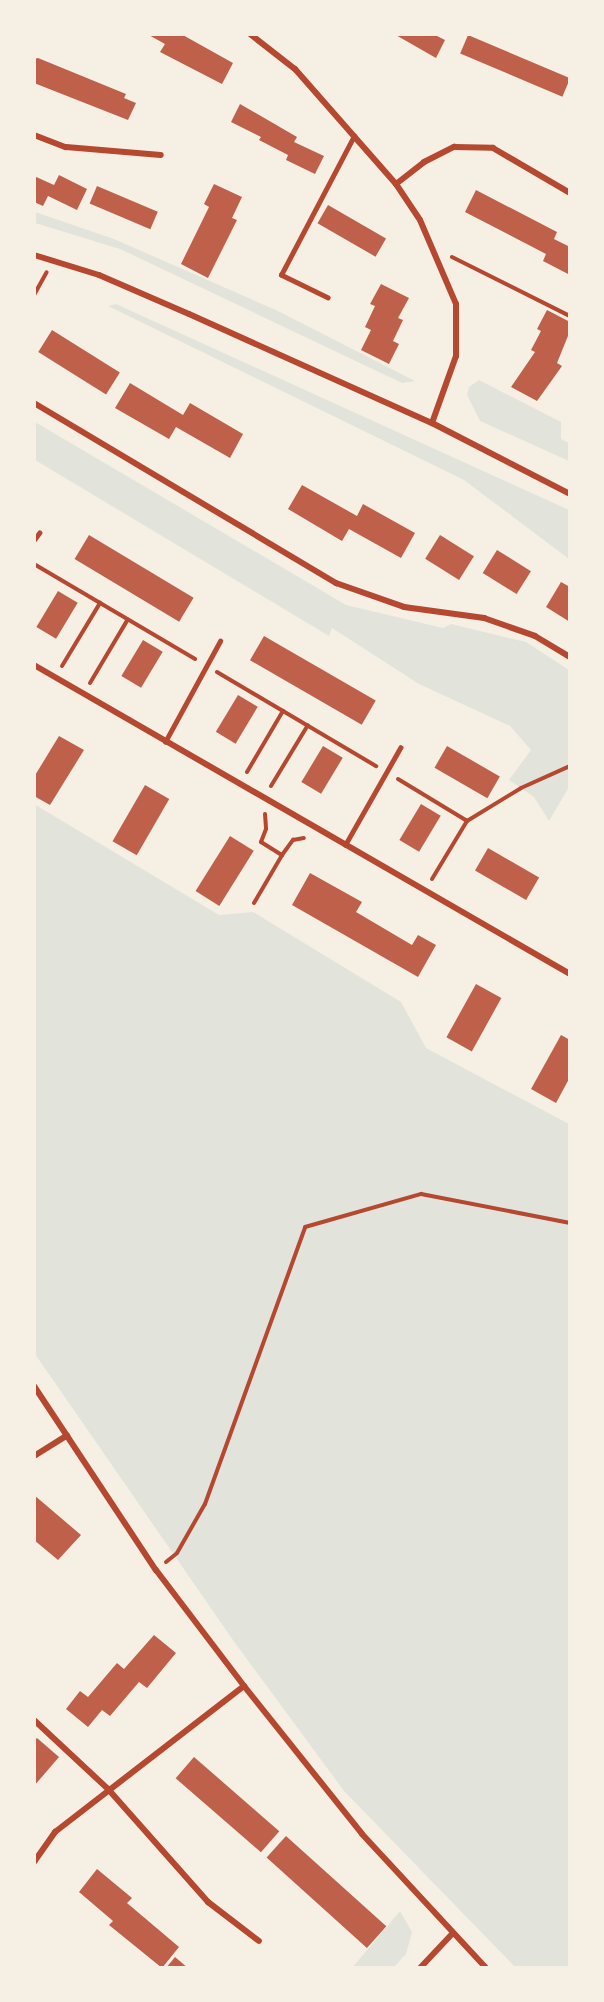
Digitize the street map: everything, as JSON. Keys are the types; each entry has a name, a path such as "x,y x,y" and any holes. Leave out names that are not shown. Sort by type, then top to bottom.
{"street":[{"path":"250,34 295,69 396,184 420,220 456,304 456,356 432,423"},
{"path":"34,135 66,147 161,155"},
{"path":"396,184 424,162 454,147 493,148 570,193"},
{"path":"34,255 99,275 432,423 570,494"},
{"path":"34,404 336,583 404,607 484,618 535,636 570,657"},
{"path":"34,665 570,974"},
{"path":"34,1386 156,1570 244,1686 362,1834 452,1934 486,1968"},
{"path":"34,1456 67,1435"},
{"path":"34,1862 54,1832 244,1686"},
{"path":"34,1720 108,1789 208,1902 259,1941"},
{"path":"420,1968 452,1934"}],"lane":[{"path":"328,298 281,275 354,136"},
{"path":"34,540 39,533"},
{"path":"165,742 220,641"},
{"path":"345,845 400,748"}],"path":[{"path":"432,247 570,316"},
{"path":"34,296 53,260"},
{"path":"34,564 467,820"},
{"path":"56,677 100,603"},
{"path":"84,693 128,619"},
{"path":"240,785 284,711"},
{"path":"264,799 308,725"},
{"path":"425,891 467,820 521,788 570,766"},
{"path":"254,903 282,855"},
{"path":"156,1570 177,1553 205,1504 305,1227 421,1194 570,1223"}],"shaded area":[{"path":"35,212 114,239 278,311 415,381 402,383 120,249 35,223"},
{"path":"116,304 569,510 569,559 464,480 108,306"},
{"path":"479,380 561,422 561,439 569,443 569,461 480,421 467,395 469,387"},
{"path":"35,422 346,605 443,628 451,624 526,642 569,670 569,787 549,821 534,797 509,780 531,750 510,726 419,684 332,628 329,636 35,460"},
{"path":"34,804 219,915 253,912 401,1002 426,1048 569,1124 569,1967 515,1967 344,1791 235,1643 35,1354"},
{"path":"400,1911 412,1932 406,1954 394,1967 352,1968"}],"building":[{"path":"147,34 181,34 233,63 222,84 160,52 165,44"},
{"path":"394,34 433,34 445,40 436,58"},
{"path":"468,35 570,78 562,97 460,53"},
{"path":"38,58 126,94 124,98 136,103 128,120 34,83 34,59"},
{"path":"240,104 297,137 294,142 324,156 315,174 286,160 288,155 259,140 261,137 231,122"},
{"path":"59,175 87,189 77,210 48,196 43,206 34,202 34,176 54,185"},
{"path":"214,184 242,197 232,218 237,220 208,278 181,264 209,207 204,204"},
{"path":"97,186 158,212 150,229 90,203"},
{"path":"476,190 557,232 554,239 570,247 570,275 543,261 546,254 465,212"},
{"path":"328,205 386,238 376,257 318,223"},
{"path":"381,284 409,298 398,318 403,320 393,341 399,344 389,364 361,350 371,330 365,327 375,306 370,304"},
{"path":"547,310 570,322 570,331 557,363 562,366 537,401 511,387 535,352 531,350 541,331 537,329"},
{"path":"52,330 120,372 106,394 38,352"},
{"path":"130,383 183,415 190,403 243,434 230,458 176,427 169,439 115,408"},
{"path":"302,485 357,516 363,504 415,533 401,558 349,529 342,541 288,509"},
{"path":"89,535 194,598 179,622 75,559"},
{"path":"440,535 474,556 459,580 425,559"},
{"path":"497,550 531,571 517,594 483,573"},
{"path":"561,582 570,587 570,622 546,607"},
{"path":"58,591 78,603 56,639 36,627"},
{"path":"264,636 376,700 362,725 250,660"},
{"path":"143,640 163,652 141,688 121,676"},
{"path":"238,695 258,707 236,744 216,732"},
{"path":"59,736 84,750 50,805 34,796 34,777"},
{"path":"323,746 343,758 321,794 301,782"},
{"path":"447,746 500,776 487,798 434,768"},
{"path":"145,785 169,799 137,855 112,841"},
{"path":"421,804 441,816 419,852 399,840"},
{"path":"230,836 254,851 219,906 196,891"},
{"path":"488,848 539,878 526,900 475,871"},
{"path":"310,873 362,902 356,912 412,945 418,935 436,945 418,977 292,905"},
{"path":"476,984 501,998 472,1051 446,1037"},
{"path":"561,1035 570,1040 570,1077 556,1103 531,1089"},
{"path":"34,1495 81,1535 58,1560 34,1540"},
{"path":"154,1635 176,1653 147,1688 139,1682 110,1716 102,1710 88,1727 66,1709 80,1691 88,1697 117,1663 124,1669"},
{"path":"37,1738 59,1757 34,1786 34,1741"},
{"path":"194,1757 279,1831 261,1852 176,1778"},
{"path":"286,1836 386,1926 367,1948 267,1858"},
{"path":"97,1869 132,1898 127,1903 179,1947 162,1968 109,1925 113,1921 79,1892"},
{"path":"175,1957 188,1968 166,1968"}]}
